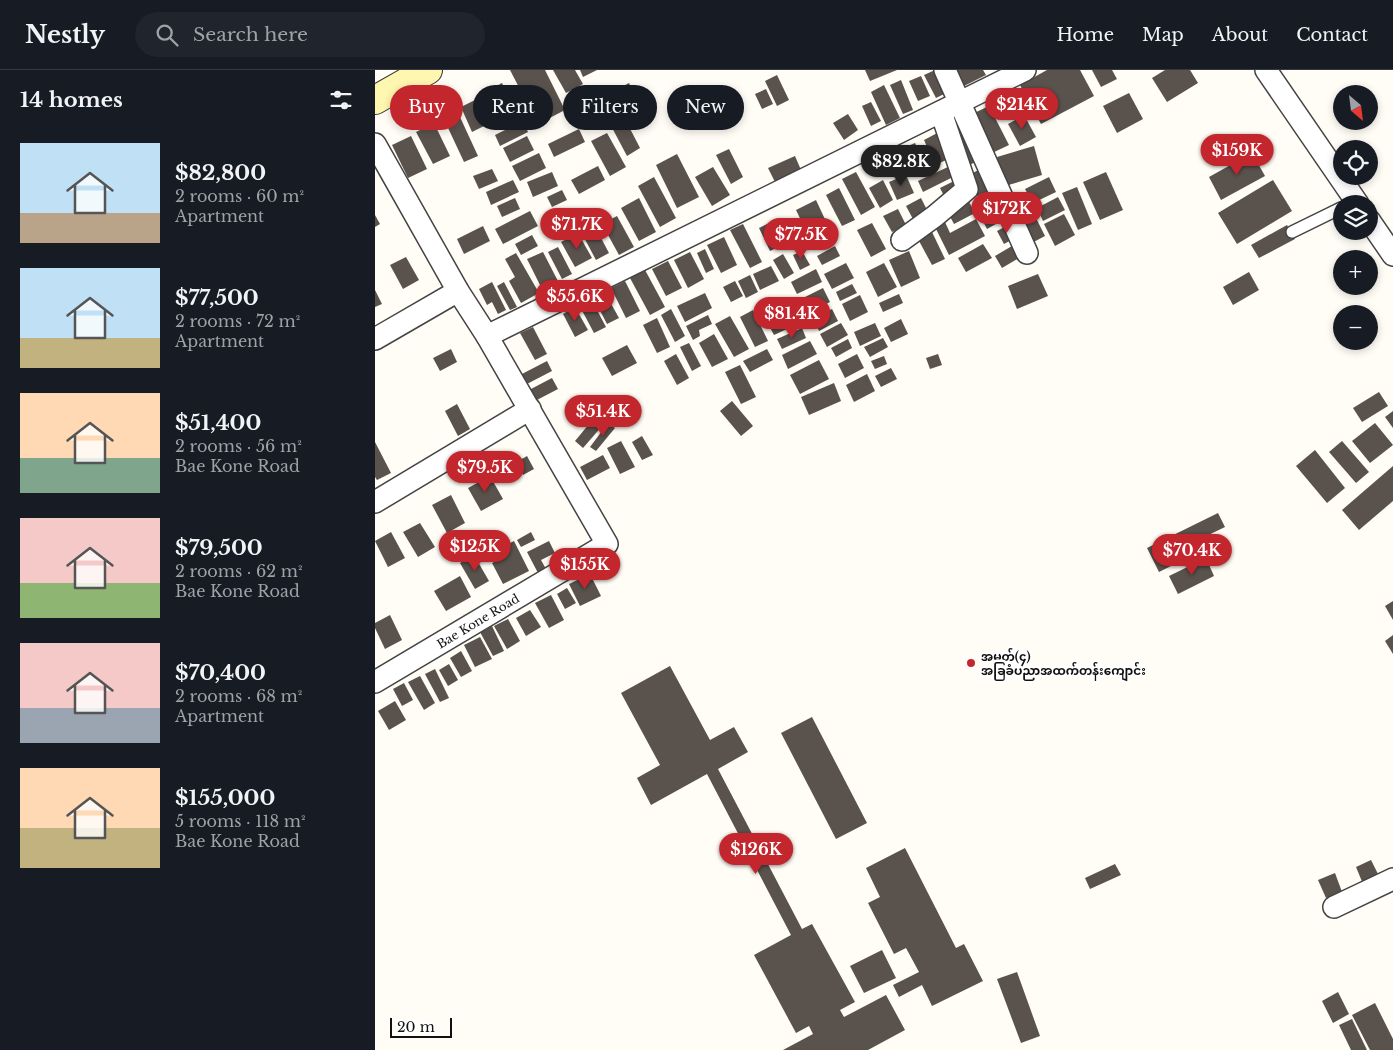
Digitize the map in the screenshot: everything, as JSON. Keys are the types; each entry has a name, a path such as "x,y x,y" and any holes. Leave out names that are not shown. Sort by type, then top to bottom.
{"street":[{"path":"375,100 428,70"},
{"path":"945,70 1027,253"},
{"path":"487,336 1025,70"},
{"path":"1265,70 1345,195"},
{"path":"902,240 967,189 941,112"},
{"path":"375,144 458,292 487,336 529,409 375,502"},
{"path":"1378,233 1393,255"},
{"path":"375,339 458,292"},
{"name":"Bae Kone Road","path":"375,682 607,544 529,409"},
{"path":"1334,907 1393,879"}],"lane":[{"path":"1292,232 1333,213"}],"building":[{"path":"510,70 545,70 552,85 518,85"},
{"path":"553,70 575,70 583,84 563,85 563,88"},
{"path":"580,70 597,70 583,77"},
{"path":"865,70 897,70 870,81"},
{"path":"935,70 946,93 936,98 924,75"},
{"path":"956,70 983,70 986,75 964,86"},
{"path":"1047,70 1080,70 1094,96 1041,124 1020,85"},
{"path":"1092,70 1112,70 1117,79 1101,87"},
{"path":"1165,70 1190,70 1198,83 1167,102 1152,78"},
{"path":"777,75 789,100 777,106 765,81"},
{"path":"921,76 930,96 918,101 909,81"},
{"path":"901,80 913,110 903,114 890,85"},
{"path":"884,85 900,118 886,125 871,92"},
{"path":"553,86 563,106 563,111 553,116"},
{"path":"1012,88 1024,111 1006,120 994,97"},
{"path":"766,89 773,104 762,109 755,94"},
{"path":"1129,93 1143,119 1117,133 1103,106"},
{"path":"473,101 473,130 476,130 472,132 463,112 463,106"},
{"path":"871,102 881,121 871,126 862,106"},
{"path":"989,106 1009,145 990,154 970,115"},
{"path":"848,114 858,130 844,140 833,123"},
{"path":"1024,115 1036,137 1020,146 1008,124"},
{"path":"463,124 478,156 464,162 449,130 463,130"},
{"path":"420,130 437,130 450,156 433,164 416,132"},
{"path":"505,130 527,130 528,132 500,146 495,135"},
{"path":"577,130 579,130 585,142 554,157 548,144"},
{"path":"613,130 631,130 640,148 627,156"},
{"path":"941,131 953,157 935,165 924,140"},
{"path":"968,131 980,160 967,166 954,137"},
{"path":"607,133 626,167 610,176 591,141"},
{"path":"411,136 427,169 408,178 392,145"},
{"path":"527,136 534,150 510,162 503,148"},
{"path":"915,143 928,170 914,176 901,149"},
{"path":"1034,146 1042,175 1005,186 997,157"},
{"path":"729,149 743,177 731,184 716,155"},
{"path":"539,153 546,168 520,181 512,166"},
{"path":"1252,153 1265,176 1221,200 1209,177"},
{"path":"677,154 699,197 677,208 656,165"},
{"path":"795,156 801,170 775,182 768,168"},
{"path":"598,166 605,180 579,194 571,180"},
{"path":"950,166 955,176 923,192 918,181"},
{"path":"986,166 998,191 980,201 967,176"},
{"path":"713,167 730,195 712,206 695,177"},
{"path":"492,169 498,181 479,189 473,176"},
{"path":"552,172 558,186 533,197 527,182"},
{"path":"856,172 875,207 861,215 842,179"},
{"path":"1106,172 1123,210 1100,220 1083,182"},
{"path":"906,175 914,193 897,200 889,182"},
{"path":"654,177 676,218 660,227 638,186"},
{"path":"1049,177 1056,192 1033,203 1025,189"},
{"path":"513,180 519,192 491,205 486,192"},
{"path":"883,180 893,200 880,208 869,188"},
{"path":"1273,180 1292,211 1237,244 1218,213"},
{"path":"954,181 957,190 944,196 940,188"},
{"path":"1077,187 1092,224 1078,230 1062,193"},
{"path":"839,188 855,220 842,226 826,195"},
{"path":"562,190 567,200 552,207 547,197"},
{"path":"1025,196 1045,236 1028,245 1008,205"},
{"path":"1058,197 1065,210 1043,221 1037,208"},
{"path":"515,198 520,209 502,217 497,206"},
{"path":"639,198 656,232 639,241 621,208"},
{"path":"921,198 929,214 914,221 906,206"},
{"path":"967,198 975,213 954,224 946,209"},
{"path":"816,200 830,230 811,241 796,210"},
{"path":"995,202 1005,219 987,229 978,212"},
{"path":"898,209 906,225 892,232 883,216"},
{"path":"530,211 538,226 503,244 495,229"},
{"path":"1064,214 1075,235 1055,246 1044,224"},
{"path":"375,215 380,224 375,227"},
{"path":"617,216 634,247 619,255 602,224"},
{"path":"976,219 985,236 949,255 935,227 945,222 950,233"},
{"path":"775,220 785,244 770,251 759,228"},
{"path":"593,223 609,253 596,260 580,230"},
{"path":"872,223 886,249 871,257 857,230"},
{"path":"743,224 762,262 750,268 730,230"},
{"path":"1010,224 1017,237 1004,244 997,231"},
{"path":"1287,225 1295,239 1259,258 1251,245"},
{"path":"483,226 490,241 464,254 457,239"},
{"path":"932,232 945,259 932,265 918,239"},
{"path":"578,233 592,258 575,267 561,242"},
{"path":"532,235 538,246 521,255 515,244"},
{"path":"724,237 737,265 721,273 707,245"},
{"path":"1017,243 1024,255 1002,268 995,256"},
{"path":"983,244 992,258 966,272 958,258"},
{"path":"835,246 840,256 822,265 817,256"},
{"path":"558,247 572,274 562,279 548,252"},
{"path":"705,249 714,269 706,273 697,253"},
{"path":"802,251 810,265 800,270 793,255"},
{"path":"909,251 920,278 901,287 889,260"},
{"path":"543,252 560,285 544,293 527,259"},
{"path":"690,252 704,279 688,288 674,260"},
{"path":"516,253 539,293 521,303 509,281 515,277 505,259"},
{"path":"783,254 794,273 784,279 773,260"},
{"path":"406,257 419,280 403,289 390,265"},
{"path":"668,261 682,288 666,296 652,269"},
{"path":"846,263 854,278 832,289 824,274"},
{"path":"884,263 897,287 878,297 866,272"},
{"path":"771,266 779,281 760,290 753,274"},
{"path":"816,269 822,282 797,294 791,282"},
{"path":"645,270 665,307 650,315 630,278"},
{"path":"1249,272 1259,290 1233,305 1223,287"},
{"path":"1038,274 1048,296 1017,309 1008,286"},
{"path":"750,275 758,292 746,298 738,281"},
{"path":"625,281 640,311 626,318 611,288"},
{"path":"735,281 743,296 731,302 723,287"},
{"path":"492,282 506,310 498,314 492,302 487,305 479,289"},
{"path":"504,282 517,307 510,310 497,286"},
{"path":"852,284 857,293 840,301 836,292"},
{"path":"823,288 830,302 808,313 801,299"},
{"path":"375,290 382,304 375,307"},
{"path":"604,291 619,318 607,324 593,297"},
{"path":"705,293 712,308 685,322 677,306"},
{"path":"899,294 903,303 883,312 879,303"},
{"path":"860,295 868,312 850,321 842,304"},
{"path":"590,297 606,327 594,333 578,303"},
{"path":"787,300 798,321 788,326 777,305"},
{"path":"772,302 787,329 774,335 760,309"},
{"path":"575,307 588,330 575,337 563,314"},
{"path":"671,309 685,336 675,342 661,315"},
{"path":"832,309 838,321 819,331 813,318"},
{"path":"753,310 768,341 755,347 740,317"},
{"path":"708,315 712,324 699,330 700,336 693,340 686,326"},
{"path":"730,316 749,349 734,357 715,324"},
{"path":"657,318 670,347 657,353 643,325"},
{"path":"901,319 908,334 891,342 884,328"},
{"path":"841,323 848,335 827,347 820,334"},
{"path":"875,323 881,336 860,346 854,332"},
{"path":"533,327 547,354 535,360 520,333"},
{"path":"802,328 806,338 782,349 777,339"},
{"path":"714,334 728,359 712,367 699,343"},
{"path":"883,338 888,347 870,357 864,347"},
{"path":"848,339 852,348 836,357 831,348"},
{"path":"810,341 817,354 788,369 782,355"},
{"path":"689,343 701,366 692,371 680,347"},
{"path":"627,345 637,363 612,376 602,358"},
{"path":"451,349 457,362 440,371 433,358"},
{"path":"767,349 773,360 750,372 743,361"},
{"path":"676,354 689,378 677,385 664,361"},
{"path":"857,354 864,368 845,378 838,364"},
{"path":"938,354 942,365 930,369 926,358"},
{"path":"884,356 887,364 875,369 871,361"},
{"path":"819,360 829,379 800,394 790,375"},
{"path":"547,361 552,371 525,385 520,375"},
{"path":"740,365 756,397 741,404 725,372"},
{"path":"891,368 897,379 881,387 875,376"},
{"path":"867,374 875,391 854,402 846,385"},
{"path":"552,378 558,389 535,401 529,390"},
{"path":"834,383 841,401 809,415 801,397"},
{"path":"1379,392 1388,406 1362,422 1353,408"},
{"path":"732,401 753,426 741,436 720,411"},
{"path":"457,404 470,429 458,436 445,411"},
{"path":"1393,411 1393,428 1385,417"},
{"path":"594,418 603,425 583,448 575,441"},
{"path":"608,423 615,428 596,451 590,447"},
{"path":"1375,423 1393,445 1370,463 1352,441"},
{"path":"642,436 653,455 642,460 632,442"},
{"path":"621,441 635,467 620,474 607,448"},
{"path":"1342,441 1369,472 1356,483 1329,452"},
{"path":"375,442 391,473 377,480 375,477"},
{"path":"1315,450 1345,488 1327,503 1296,466"},
{"path":"603,455 610,468 587,480 580,467"},
{"path":"527,456 534,469 523,475 515,463"},
{"path":"1393,466 1393,501 1359,530 1342,510"},
{"path":"490,476 503,499 481,511 468,488"},
{"path":"451,495 465,523 447,533 432,505"},
{"path":"1218,513 1225,527 1198,540 1203,550 1159,572 1147,548"},
{"path":"420,523 435,547 418,557 403,532"},
{"path":"391,532 405,558 388,567 375,541"},
{"path":"531,532 535,540 521,547 517,540"},
{"path":"514,541 529,571 503,584 492,563 503,558 498,549"},
{"path":"549,541 555,553 541,560 546,569 538,573 527,552"},
{"path":"474,555 489,581 475,589 460,563"},
{"path":"1206,558 1214,576 1178,594 1169,576"},
{"path":"590,574 601,596 580,606 569,584"},
{"path":"460,576 471,597 446,611 434,591"},
{"path":"567,588 576,603 565,609 557,594"},
{"path":"551,595 564,620 549,628 535,603"},
{"path":"1393,601 1393,620 1385,606"},
{"path":"530,610 541,627 526,636 516,618"},
{"path":"390,615 402,640 385,649 375,628 375,623"},
{"path":"508,619 520,641 507,649 494,626"},
{"path":"492,626 504,651 493,656 480,632"},
{"path":"1393,635 1393,654 1385,641"},
{"path":"480,637 492,659 475,667 464,645"},
{"path":"461,651 472,671 461,677 450,658"},
{"path":"449,664 458,680 448,686 439,670"},
{"path":"670,666 710,740 734,727 748,752 718,769 802,929 812,924 855,1002 840,1010 844,1017 886,995 905,1030 868,1050 783,1050 813,1034 809,1026 796,1033 754,955 791,935 707,774 651,805 637,778 660,765 621,693"},
{"path":"435,669 449,698 440,702 425,674"},
{"path":"420,676 435,703 424,710 408,682"},
{"path":"404,683 413,700 402,706 393,689"},
{"path":"395,701 406,720 389,730 378,711"},
{"path":"812,717 867,823 836,839 781,733"},
{"path":"905,848 956,948 964,944 983,981 932,1006 922,985 899,997 893,985 919,972 906,948 894,954 868,903 880,897 866,868"},
{"path":"1371,860 1379,876 1363,884 1356,867"},
{"path":"1115,864 1121,875 1090,889 1085,878"},
{"path":"1335,873 1342,892 1326,898 1318,880"},
{"path":"882,950 896,978 864,993 850,966"},
{"path":"1017,972 1040,1036 1021,1043 997,979"},
{"path":"1338,992 1349,1014 1333,1023 1322,1001"},
{"path":"1375,1003 1393,1039 1393,1050 1370,1050 1352,1015"},
{"path":"1352,1019 1367,1050 1351,1050 1339,1025"}],"place":[{"name":"အမှတ်(၄) အခြခံပညာအထက်တန်းကျောင်း","path":"971,663"}]}
